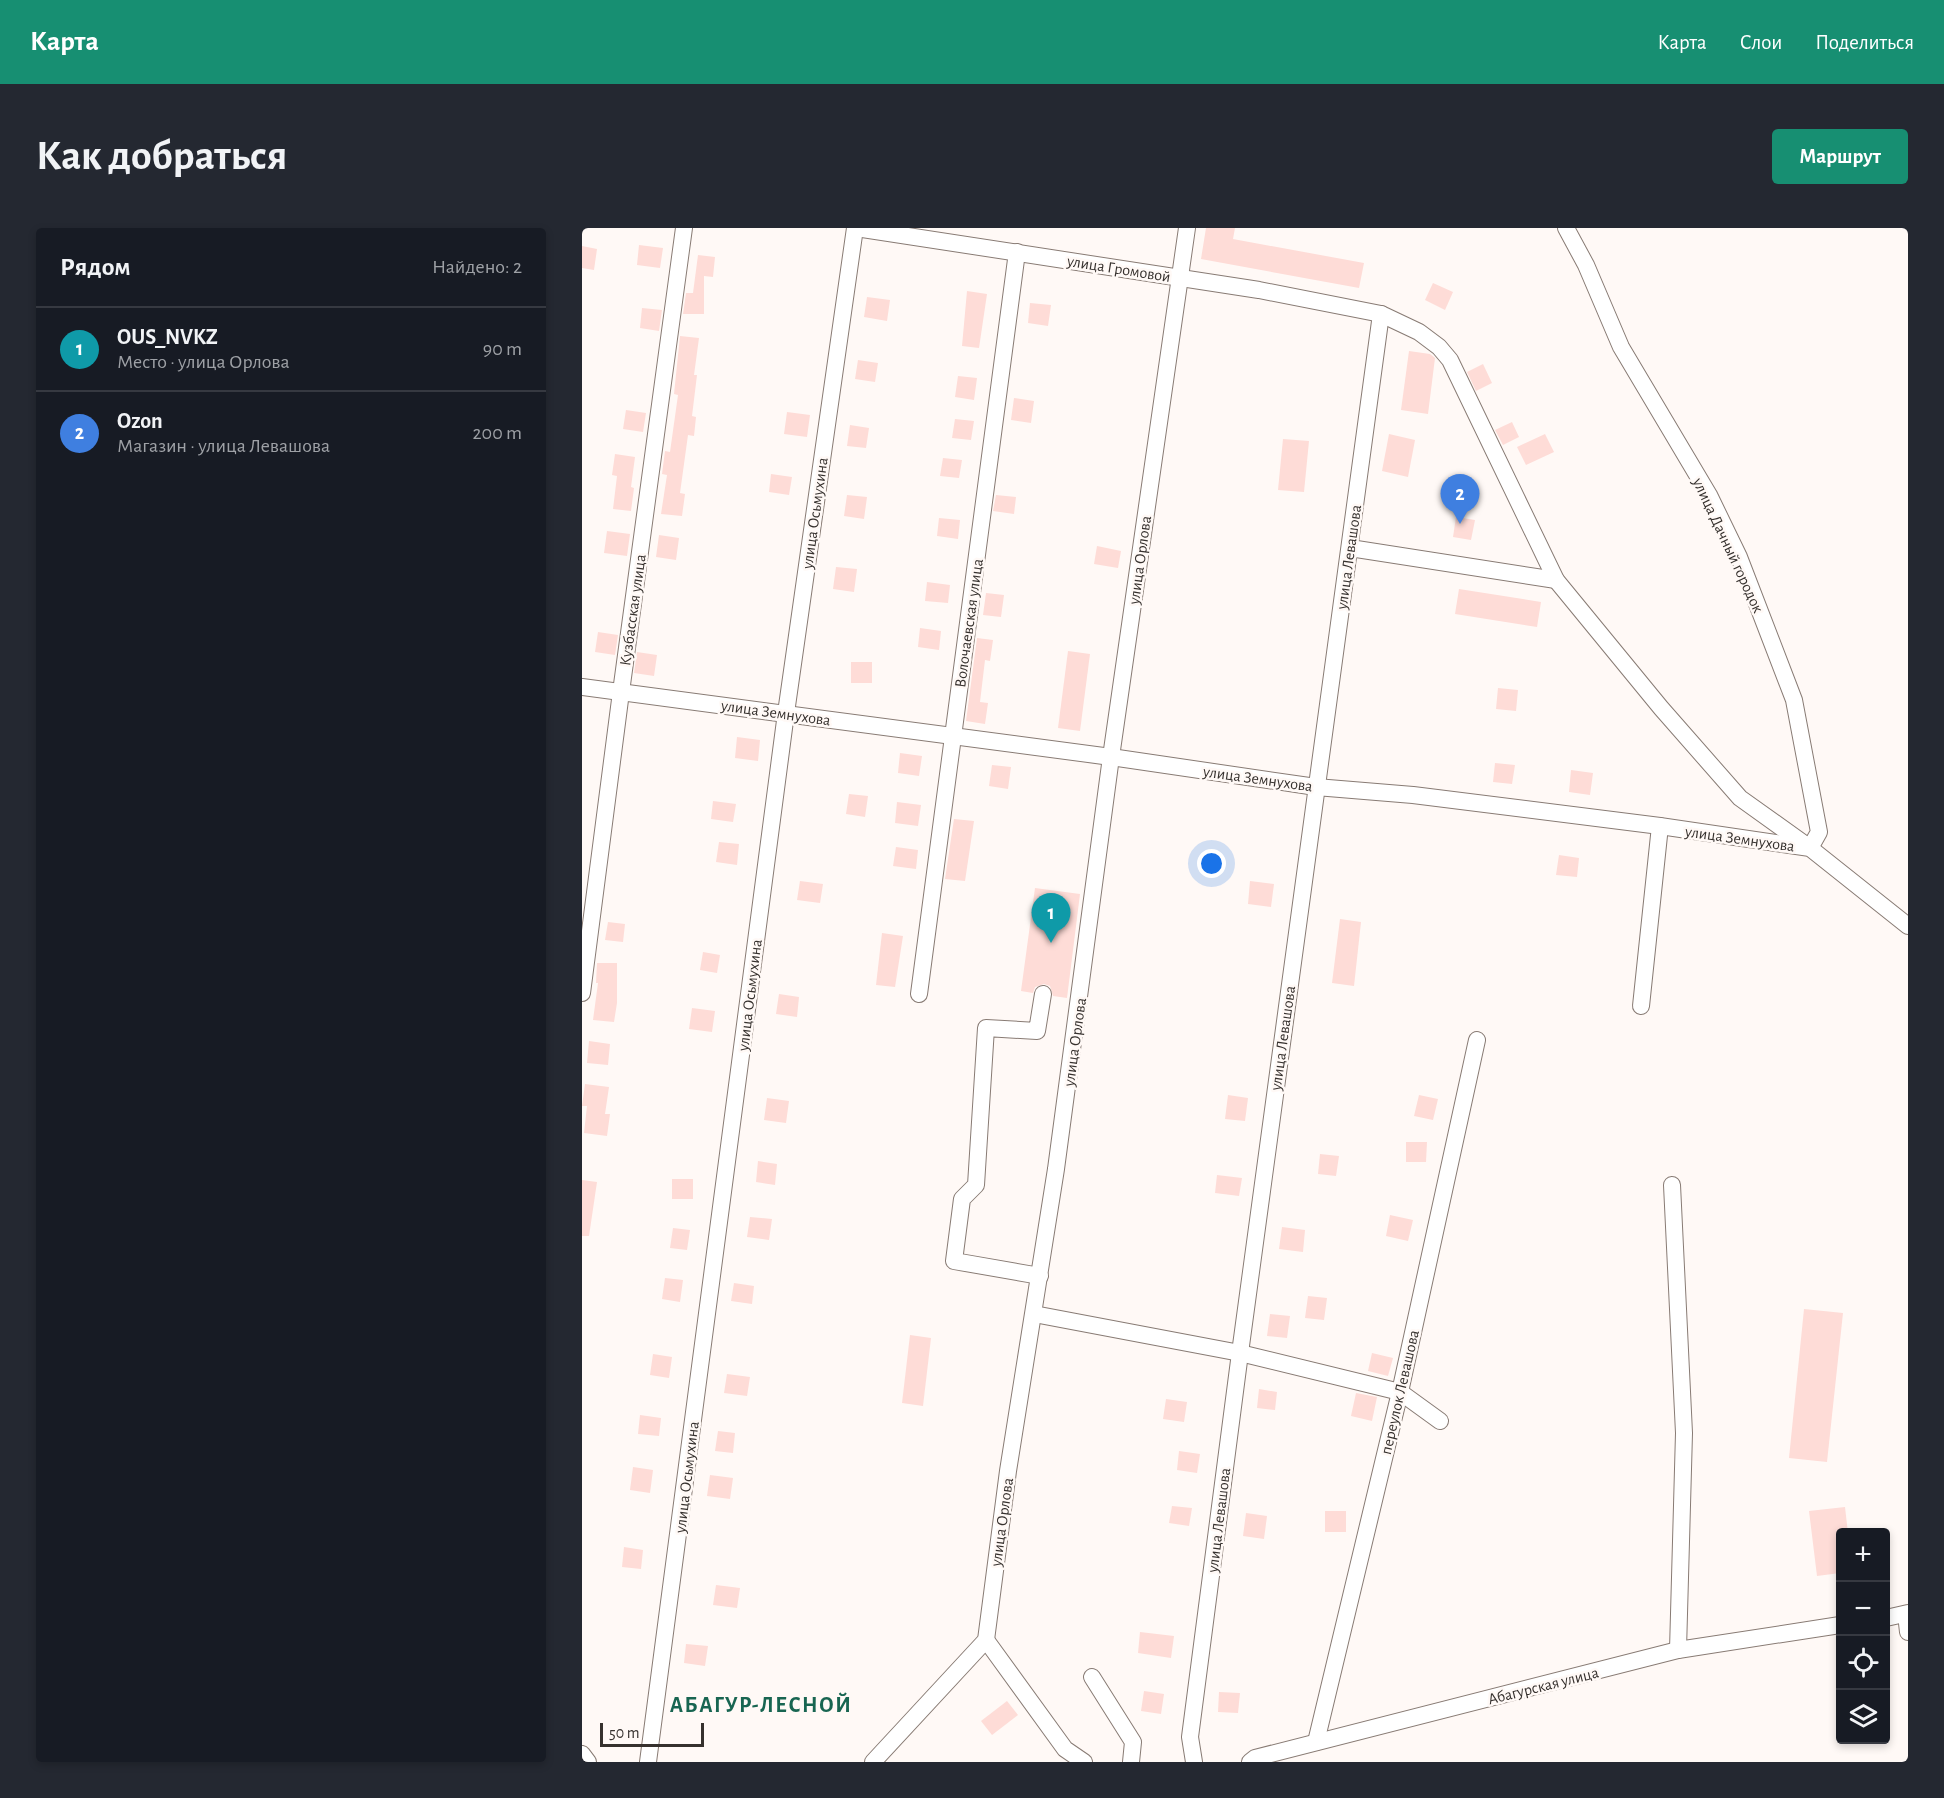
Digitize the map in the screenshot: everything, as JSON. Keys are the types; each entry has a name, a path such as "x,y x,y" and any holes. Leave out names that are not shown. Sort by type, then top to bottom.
{"street":[{"name":"Кузбасская улица","path":"582,993 684,228"},
{"name":"улица Громовой","path":"855,228 1260,290 1381,315 1419,332 1439,347 1450,360 1556,580 1638,681 1740,798 1810,848"},
{"name":"улица Осьмухина","path":"648,1762 786,713 855,228"},
{"name":"улица Орлова","path":"986,1640 1008,1472 1040,1276 1075,1033 1187,228"},
{"name":"улица Дачный городок","path":"1566,228 1586,266 1621,346 1709,495 1739,557 1768,630 1794,700 1819,832 1810,848"},
{"name":"Волочаевская улица","path":"920,994 1017,252"},
{"name":"улица Левашова","path":"1194,1762 1190,1737 1381,315"},
{"path":"1350,548 1556,580"},
{"name":"улица Земнухова","path":"582,687 1112,757 1316,787 1413,795 1660,826 1810,848 1908,926"},
{"path":"1641,1006 1660,826"},
{"path":"1040,1276 954,1261 962,1200 976,1185 986,1028 1037,1031 1043,994"},
{"name":"переулок Левашова","path":"1316,1742 1400,1392 1477,1040"},
{"path":"1672,1185 1684,1433 1678,1650"},
{"path":"1034,1314 1240,1353 1400,1392 1440,1421"},
{"path":"1890,1617 1907,1614 1908,1632"},
{"name":"Абагурская улица","path":"1250,1762 1255,1758 1316,1742 1678,1650 1836,1626"},
{"path":"873,1762 986,1640 1065,1749 1084,1762"},
{"path":"1092,1677 1133,1742 1131,1762"},
{"path":"582,1754 588,1762"}],"building":[{"path":"1206,228 1235,228 1233,239 1364,263 1359,288 1201,259"},
{"path":"639,245 663,248 660,268 637,265"},
{"path":"582,246 597,249 594,270 582,268"},
{"path":"698,255 715,257 713,277 704,276 704,314 683,314 686,293 693,293"},
{"path":"1433,283 1453,292 1445,310 1425,300"},
{"path":"967,291 987,294 979,348 962,346"},
{"path":"867,297 890,300 887,321 864,317"},
{"path":"1030,303 1051,305 1048,326 1028,323"},
{"path":"642,308 662,310 659,331 640,328"},
{"path":"680,336 699,338 692,416 696,417 694,436 688,435 680,493 685,494 682,516 661,514 667,475 662,474 665,451 670,452 678,395 674,394"},
{"path":"1409,351 1430,354 1435,358 1428,414 1401,410"},
{"path":"858,360 878,363 875,382 855,379"},
{"path":"1483,364 1492,383 1476,391 1467,372"},
{"path":"958,376 977,378 974,400 955,397"},
{"path":"1014,398 1034,401 1031,423 1011,420"},
{"path":"626,410 646,413 643,432 623,429"},
{"path":"787,412 810,415 807,437 784,434"},
{"path":"955,419 974,421 971,440 952,438"},
{"path":"1512,422 1519,437 1503,445 1495,430"},
{"path":"850,425 869,428 866,448 847,446"},
{"path":"1389,434 1415,440 1408,477 1382,471"},
{"path":"1545,434 1554,452 1526,465 1517,447"},
{"path":"1283,439 1309,441 1304,492 1278,490"},
{"path":"615,454 635,457 631,511 613,509 617,476 612,475"},
{"path":"943,458 962,460 959,478 940,476"},
{"path":"771,474 792,477 789,495 769,492"},
{"path":"847,495 867,497 864,519 844,516"},
{"path":"996,495 1016,497 1014,514 993,511"},
{"path":"1456,517 1475,520 1471,540 1453,537"},
{"path":"939,518 960,520 958,539 937,536"},
{"path":"607,531 630,534 627,556 604,553"},
{"path":"659,535 679,538 676,560 656,557"},
{"path":"1097,546 1121,551 1118,568 1094,564"},
{"path":"836,567 857,569 854,592 833,589"},
{"path":"927,582 950,585 948,603 925,601"},
{"path":"1459,589 1541,602 1537,627 1455,614"},
{"path":"986,593 1004,595 1001,617 983,615"},
{"path":"920,628 941,631 939,650 918,647"},
{"path":"598,632 618,635 615,655 595,652"},
{"path":"977,638 993,640 990,661 985,660 980,702 988,703 985,724 966,721"},
{"path":"1068,651 1090,654 1080,731 1058,728"},
{"path":"637,652 657,655 654,676 634,673"},
{"path":"851,662 872,662 872,683 851,683"},
{"path":"1498,688 1518,690 1516,711 1496,709"},
{"path":"737,737 760,740 758,761 735,758"},
{"path":"900,753 922,756 919,776 898,773"},
{"path":"1495,763 1515,765 1512,784 1493,782"},
{"path":"992,765 1011,767 1008,789 989,786"},
{"path":"1571,770 1593,773 1590,795 1569,792"},
{"path":"849,794 868,796 865,817 846,814"},
{"path":"713,801 736,804 733,822 711,819"},
{"path":"897,802 921,805 918,826 895,823"},
{"path":"954,819 974,821 965,881 945,879"},
{"path":"719,842 739,844 737,865 716,862"},
{"path":"896,847 918,850 916,869 893,866"},
{"path":"1559,855 1579,858 1577,877 1556,875"},
{"path":"800,881 823,884 820,903 797,900"},
{"path":"1250,881 1274,884 1271,907 1248,904"},
{"path":"1035,888 1080,894 1067,998 1053,996 1050,986 1044,984 1035,987 1033,993 1021,991"},
{"path":"1340,919 1361,922 1354,986 1332,983"},
{"path":"608,922 625,924 623,942 605,940"},
{"path":"882,933 903,936 895,987 876,985"},
{"path":"703,952 720,955 717,973 700,970"},
{"path":"597,963 617,963 617,1003 614,1022 593,1020 598,983 596,983"},
{"path":"779,994 799,997 797,1017 776,1014"},
{"path":"692,1008 715,1011 712,1032 689,1029"},
{"path":"589,1041 610,1044 608,1065 587,1063"},
{"path":"585,1084 609,1087 605,1114 610,1114 607,1136 584,1133 587,1106 582,1106"},
{"path":"1228,1095 1248,1098 1245,1121 1225,1119"},
{"path":"1419,1095 1438,1099 1433,1120 1414,1116"},
{"path":"767,1098 789,1101 786,1123 764,1120"},
{"path":"1406,1142 1427,1142 1426,1162 1406,1162"},
{"path":"1320,1154 1339,1156 1336,1176 1318,1174"},
{"path":"758,1161 777,1164 775,1185 756,1182"},
{"path":"1217,1175 1242,1178 1239,1196 1215,1193"},
{"path":"672,1179 693,1179 693,1199 672,1199"},
{"path":"582,1180 597,1182 589,1236 582,1236"},
{"path":"1390,1215 1413,1220 1408,1241 1386,1236"},
{"path":"750,1217 772,1219 769,1240 747,1237"},
{"path":"1282,1227 1305,1230 1303,1252 1279,1249"},
{"path":"673,1228 690,1230 687,1250 670,1248"},
{"path":"665,1278 683,1280 680,1302 662,1299"},
{"path":"734,1283 754,1286 752,1304 731,1301"},
{"path":"1308,1296 1327,1298 1324,1320 1305,1318"},
{"path":"1804,1309 1843,1313 1827,1462 1789,1458"},
{"path":"1270,1314 1290,1316 1287,1338 1267,1336"},
{"path":"910,1335 931,1338 923,1406 902,1403"},
{"path":"1372,1353 1393,1358 1388,1376 1368,1371"},
{"path":"653,1354 672,1357 669,1378 650,1375"},
{"path":"727,1374 750,1377 747,1396 724,1393"},
{"path":"1259,1389 1277,1392 1275,1410 1257,1408"},
{"path":"1356,1393 1377,1397 1372,1421 1351,1416"},
{"path":"1166,1399 1187,1402 1184,1422 1163,1419"},
{"path":"640,1415 661,1418 659,1436 638,1434"},
{"path":"718,1431 735,1433 733,1453 715,1451"},
{"path":"1179,1451 1200,1454 1197,1473 1177,1470"},
{"path":"633,1467 653,1470 650,1493 630,1490"},
{"path":"710,1475 733,1478 730,1499 707,1496"},
{"path":"1172,1506 1192,1508 1189,1526 1169,1523"},
{"path":"1845,1507 1847,1528 1836,1528 1836,1574 1817,1576 1809,1511"},
{"path":"1325,1511 1346,1511 1346,1532 1325,1532"},
{"path":"1246,1513 1267,1516 1264,1539 1243,1536"},
{"path":"624,1547 643,1550 641,1569 622,1567"},
{"path":"716,1585 740,1588 737,1608 713,1605"},
{"path":"1140,1632 1174,1636 1171,1658 1138,1653"},
{"path":"686,1644 708,1646 705,1666 684,1663"},
{"path":"1144,1691 1164,1694 1161,1714 1141,1711"},
{"path":"1219,1692 1240,1693 1238,1713 1218,1712"},
{"path":"1007,1701 1018,1715 992,1735 981,1721"}],"place":[{"name":"Ozon","path":"1460,524"},
{"name":"OUS_NVKZ","path":"1051,943"}],"district":[{"name":"АБАГУР-ЛЕСНОЙ","path":"761,1704"}]}
